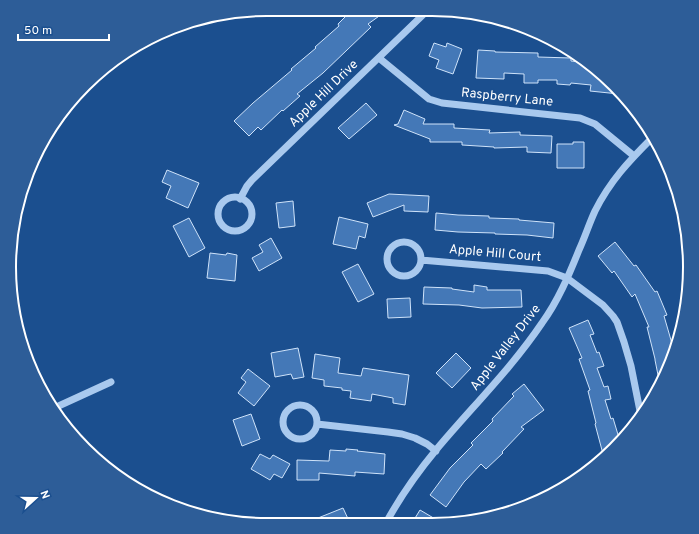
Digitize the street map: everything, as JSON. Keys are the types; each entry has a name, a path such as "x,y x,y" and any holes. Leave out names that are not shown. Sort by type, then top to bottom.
{"street":[{"name":"Apple Hill Drive","path":"240,199 252,180 423,16"},
{"name":"Raspberry Lane","path":"379,58 429,99 442,103 580,118 595,124 634,156"},
{"name":"Apple Valley Drive","path":"389,518 409,486 436,451 526,346 551,309 567,278 598,205 616,176 649,141"},
{"path":"231,198 240,199 245,201 250,208 250,222 239,231 230,230 220,221 218,216 220,207 231,198"},
{"path":"403,242 410,243 416,247 420,253 421,260 415,272 402,276 395,274 390,269 388,255 396,244 403,242"},
{"name":"Apple Hill Court","path":"421,260 548,271 567,278 603,305 613,316 624,342 631,366 639,408"},
{"path":"58,406 111,382"},
{"path":"300,405 312,411 317,424 310,436 305,438 296,438 288,433 283,420 291,408 300,405"},
{"path":"317,424 402,434 415,438 436,451"}],"building":[{"path":"346,16 379,16 368,24 371,27 323,73 297,94 300,96 283,111 282,110 261,130 258,127 249,136 234,121 316,48 315,47 339,26 338,24"},
{"path":"434,43 446,47 447,43 462,49 453,74 436,68 439,60 429,56"},
{"path":"478,50 538,53 538,57 571,58 571,61 576,62 585,68 612,93 590,91 591,85 571,83 570,85 557,84 557,80 538,80 538,83 524,83 524,74 504,73 504,79 476,78"},
{"path":"366,103 377,115 349,139 338,128"},
{"path":"404,110 425,119 423,124 454,124 454,128 490,130 489,133 520,132 520,135 552,136 551,153 527,152 527,147 494,148 462,145 462,142 430,142 430,139 394,125 398,124"},
{"path":"573,142 584,142 584,168 557,168 557,144 573,144"},
{"path":"167,170 199,183 188,208 166,198 171,186 162,182"},
{"path":"389,194 429,196 428,212 404,211 404,205 373,217 367,203"},
{"path":"293,201 295,226 279,228 276,203"},
{"path":"436,213 489,216 489,218 519,219 554,223 553,238 527,235 435,230"},
{"path":"339,217 368,224 365,238 359,236 356,249 333,244"},
{"path":"189,218 205,248 189,257 173,226"},
{"path":"271,238 282,258 259,271 252,258 263,252 259,245"},
{"path":"615,242 634,266 636,265 655,292 657,291 667,315 664,316 672,342 658,376 647,327 649,327 635,294 632,297 614,271 612,273 598,256"},
{"path":"210,253 226,255 227,253 237,255 235,281 207,278"},
{"path":"358,264 374,294 358,302 342,272"},
{"path":"474,285 487,287 487,290 521,290 522,307 482,308 459,305 423,304 424,287 452,288 474,292"},
{"path":"410,298 411,317 388,318 387,299"},
{"path":"588,320 594,334 590,335 597,353 599,352 604,366 597,368 604,387 608,386 611,399 605,400 618,435 602,451 588,391 590,390 579,359 582,358 569,328"},
{"path":"298,348 304,377 293,379 291,374 275,377 271,353"},
{"path":"456,353 471,368 452,388 436,373"},
{"path":"315,354 340,358 338,373 361,376 363,368 409,375 405,405 393,403 393,398 372,394 371,401 350,398 351,391 342,390 342,388 324,386 324,380 312,378"},
{"path":"248,369 270,386 254,406 238,393 246,382 241,378"},
{"path":"524,384 544,410 521,427 524,429 502,452 503,453 486,469 481,464 464,482 446,507 430,495 450,468 473,445 471,443 493,421 492,419 514,396 512,394"},
{"path":"251,414 260,439 242,446 233,420"},
{"path":"346,449 385,454 384,474 355,472 355,476 319,473 319,480 297,480 297,460 329,461 330,450 346,451"},
{"path":"260,454 270,459 273,455 290,464 282,478 274,474 270,480 251,469"},
{"path":"343,508 348,518 318,518"},
{"path":"420,510 433,518 432,518 415,518"}]}
